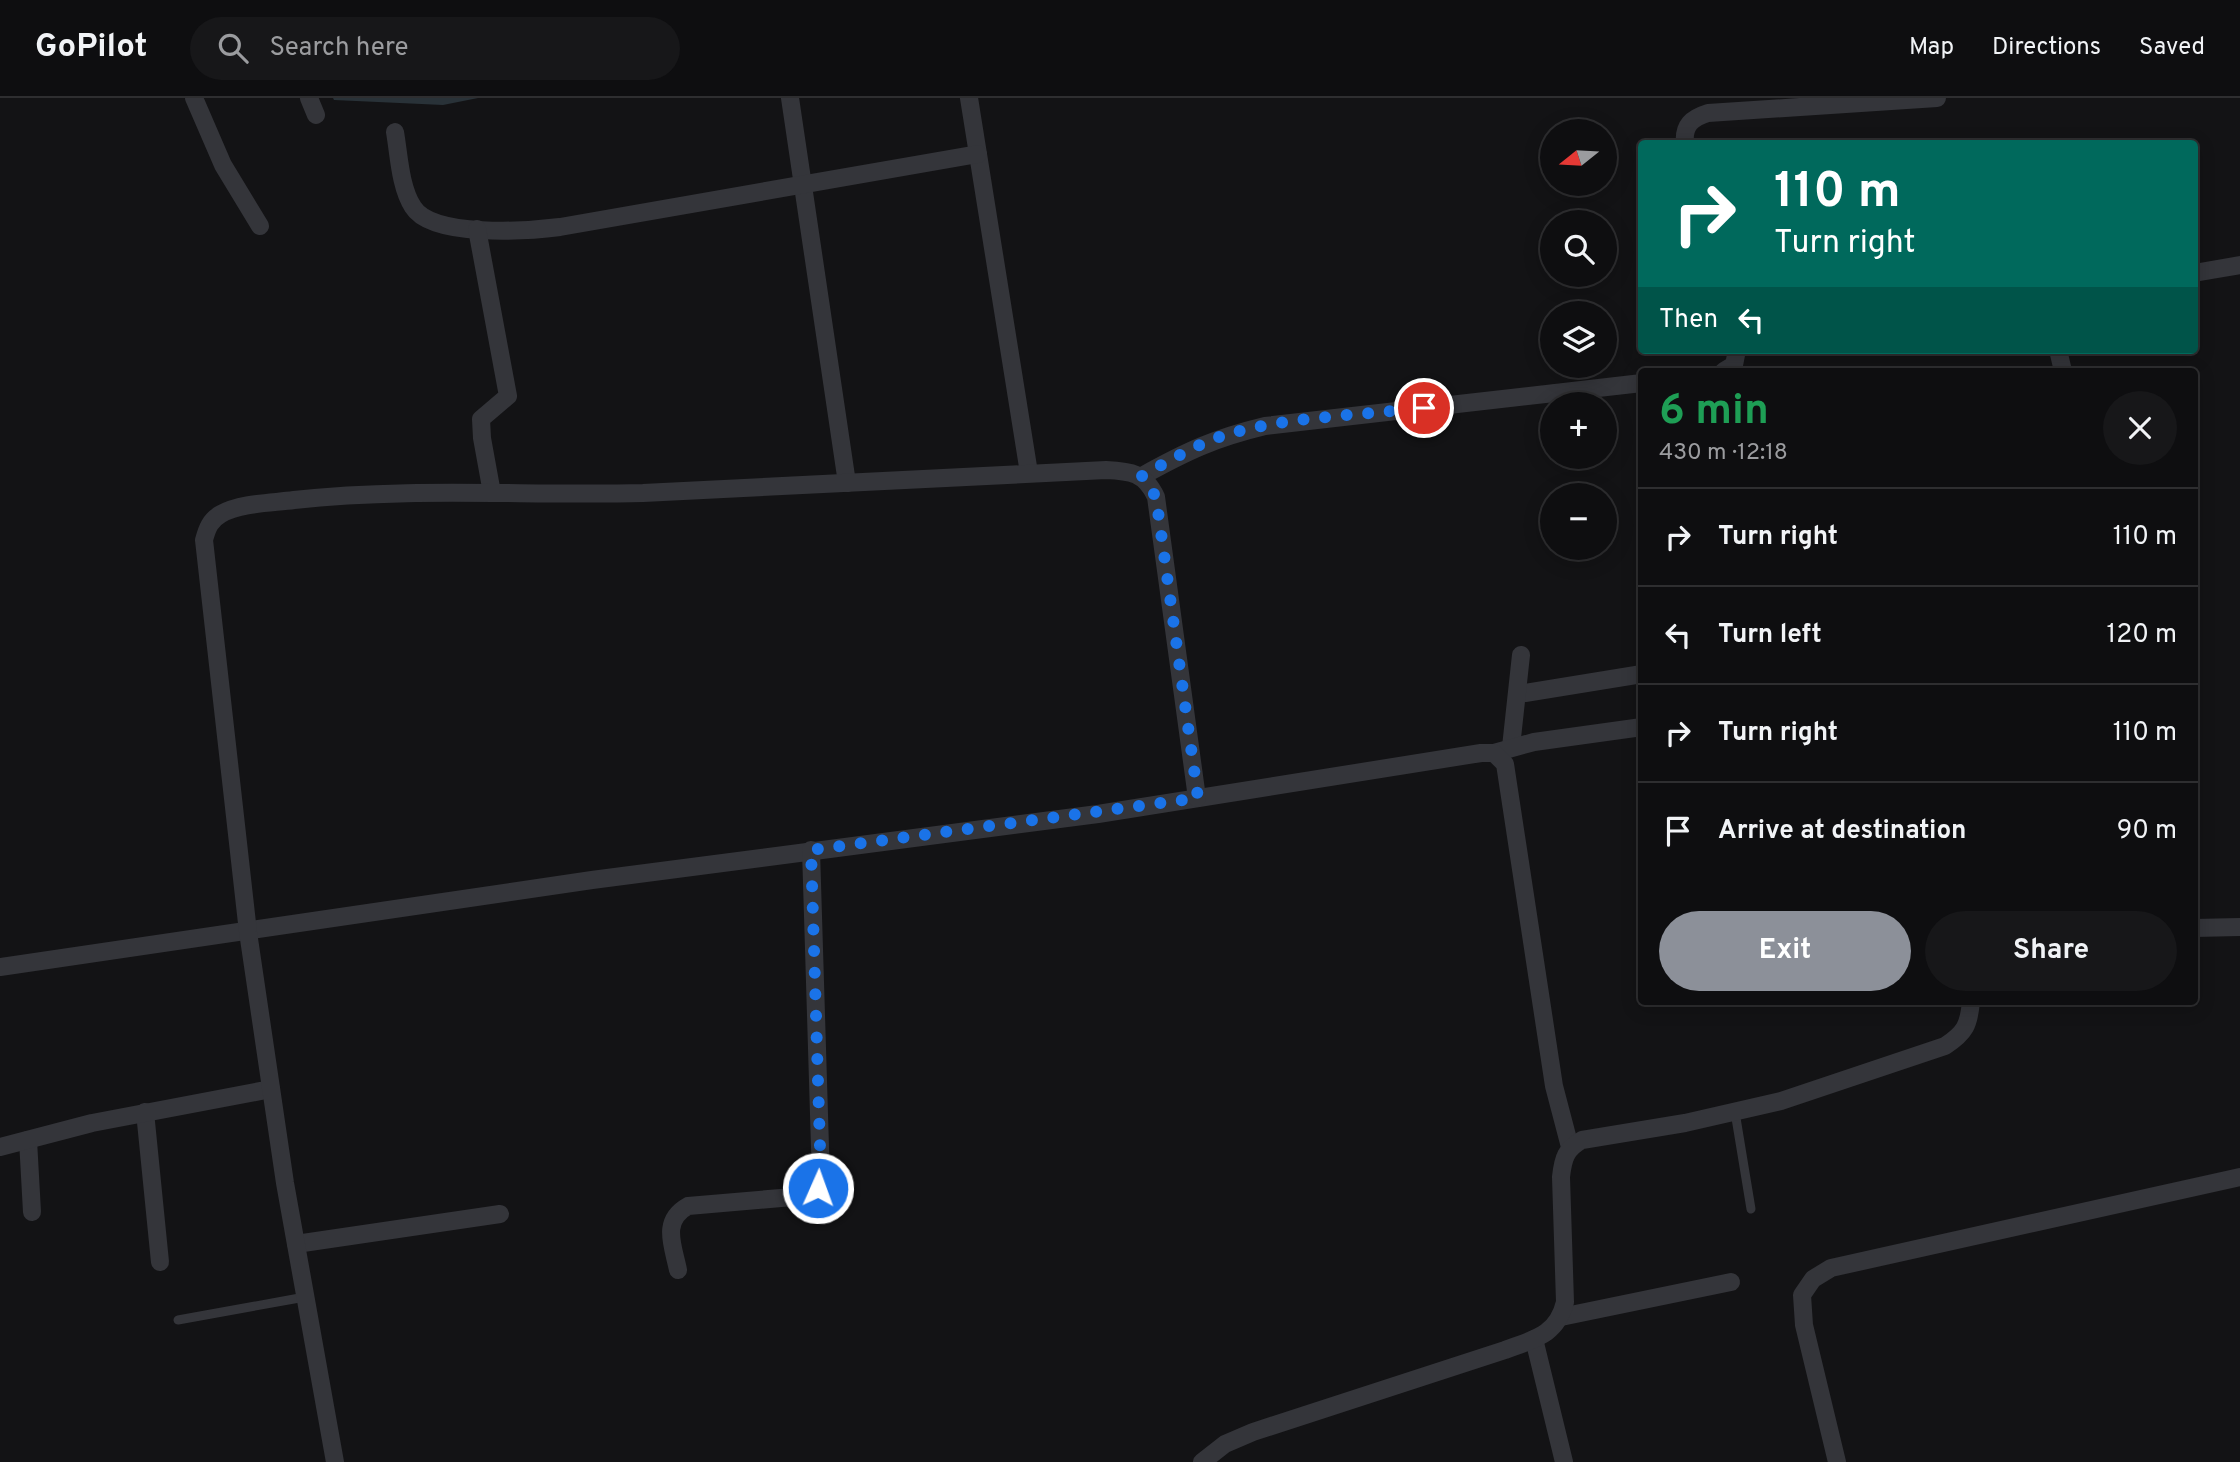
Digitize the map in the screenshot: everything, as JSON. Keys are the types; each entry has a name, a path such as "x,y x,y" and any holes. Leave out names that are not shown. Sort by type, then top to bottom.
{"street":[{"path":"194,98 223,165 260,226"},
{"path":"790,98 847,483"},
{"path":"969,98 1029,473"},
{"path":"1685,140 1686,128 1691,120 1708,113 1937,98"},
{"path":"395,132 407,193 415,211 424,218 443,224 500,232 538,230 978,154"},
{"path":"477,229 508,396 481,419 492,493"},
{"path":"2198,271 2240,265"},
{"path":"1142,476 1191,448 1225,435 1265,426 1638,383"},
{"path":"335,1462 296,1244 248,932 204,540 208,526 221,514 310,498 407,492 643,493 1106,470 1142,476 1151,485 1159,510 1198,798"},
{"path":"1511,747 1521,655"},
{"path":"1525,693 1638,675"},
{"path":"0,967 811,850 1198,798 1494,753 1511,747 1638,728"},
{"path":"1494,753 1505,764 1558,1107 1570,1147"},
{"path":"678,1270 671,1232 671,1220 677,1212 688,1206 804,1196 818,1188 821,1180 811,850"},
{"path":"2198,928 2240,927"},
{"path":"1202,1462 1225,1444 1253,1432 1534,1339 1555,1327 1565,1302 1561,1177 1563,1159 1570,1147 1582,1140 1598,1136 1735,1112 1793,1097 1945,1046 1962,1035 1971,1005"},
{"path":"0,1147 145,1112 271,1088"},
{"path":"145,1112 160,1262"},
{"path":"28,1140 32,1212"},
{"path":"1838,1462 1804,1325 1802,1295 1813,1279 1831,1268 2240,1177"},
{"path":"296,1244 500,1214"},
{"path":"1561,1317 1731,1282"},
{"path":"1534,1339 1564,1462"}],"lane":[{"path":"1735,1112 1751,1209"},
{"path":"178,1320 305,1297"}],"shaded area":[{"path":"333,98 478,98 443,105"}],"route":[{"path":"818,1188 821,1180 811,850 1098,814 1198,798 1161,523 1156,497 1151,485 1142,476 1191,448 1225,435 1265,426 1424,408"}]}
